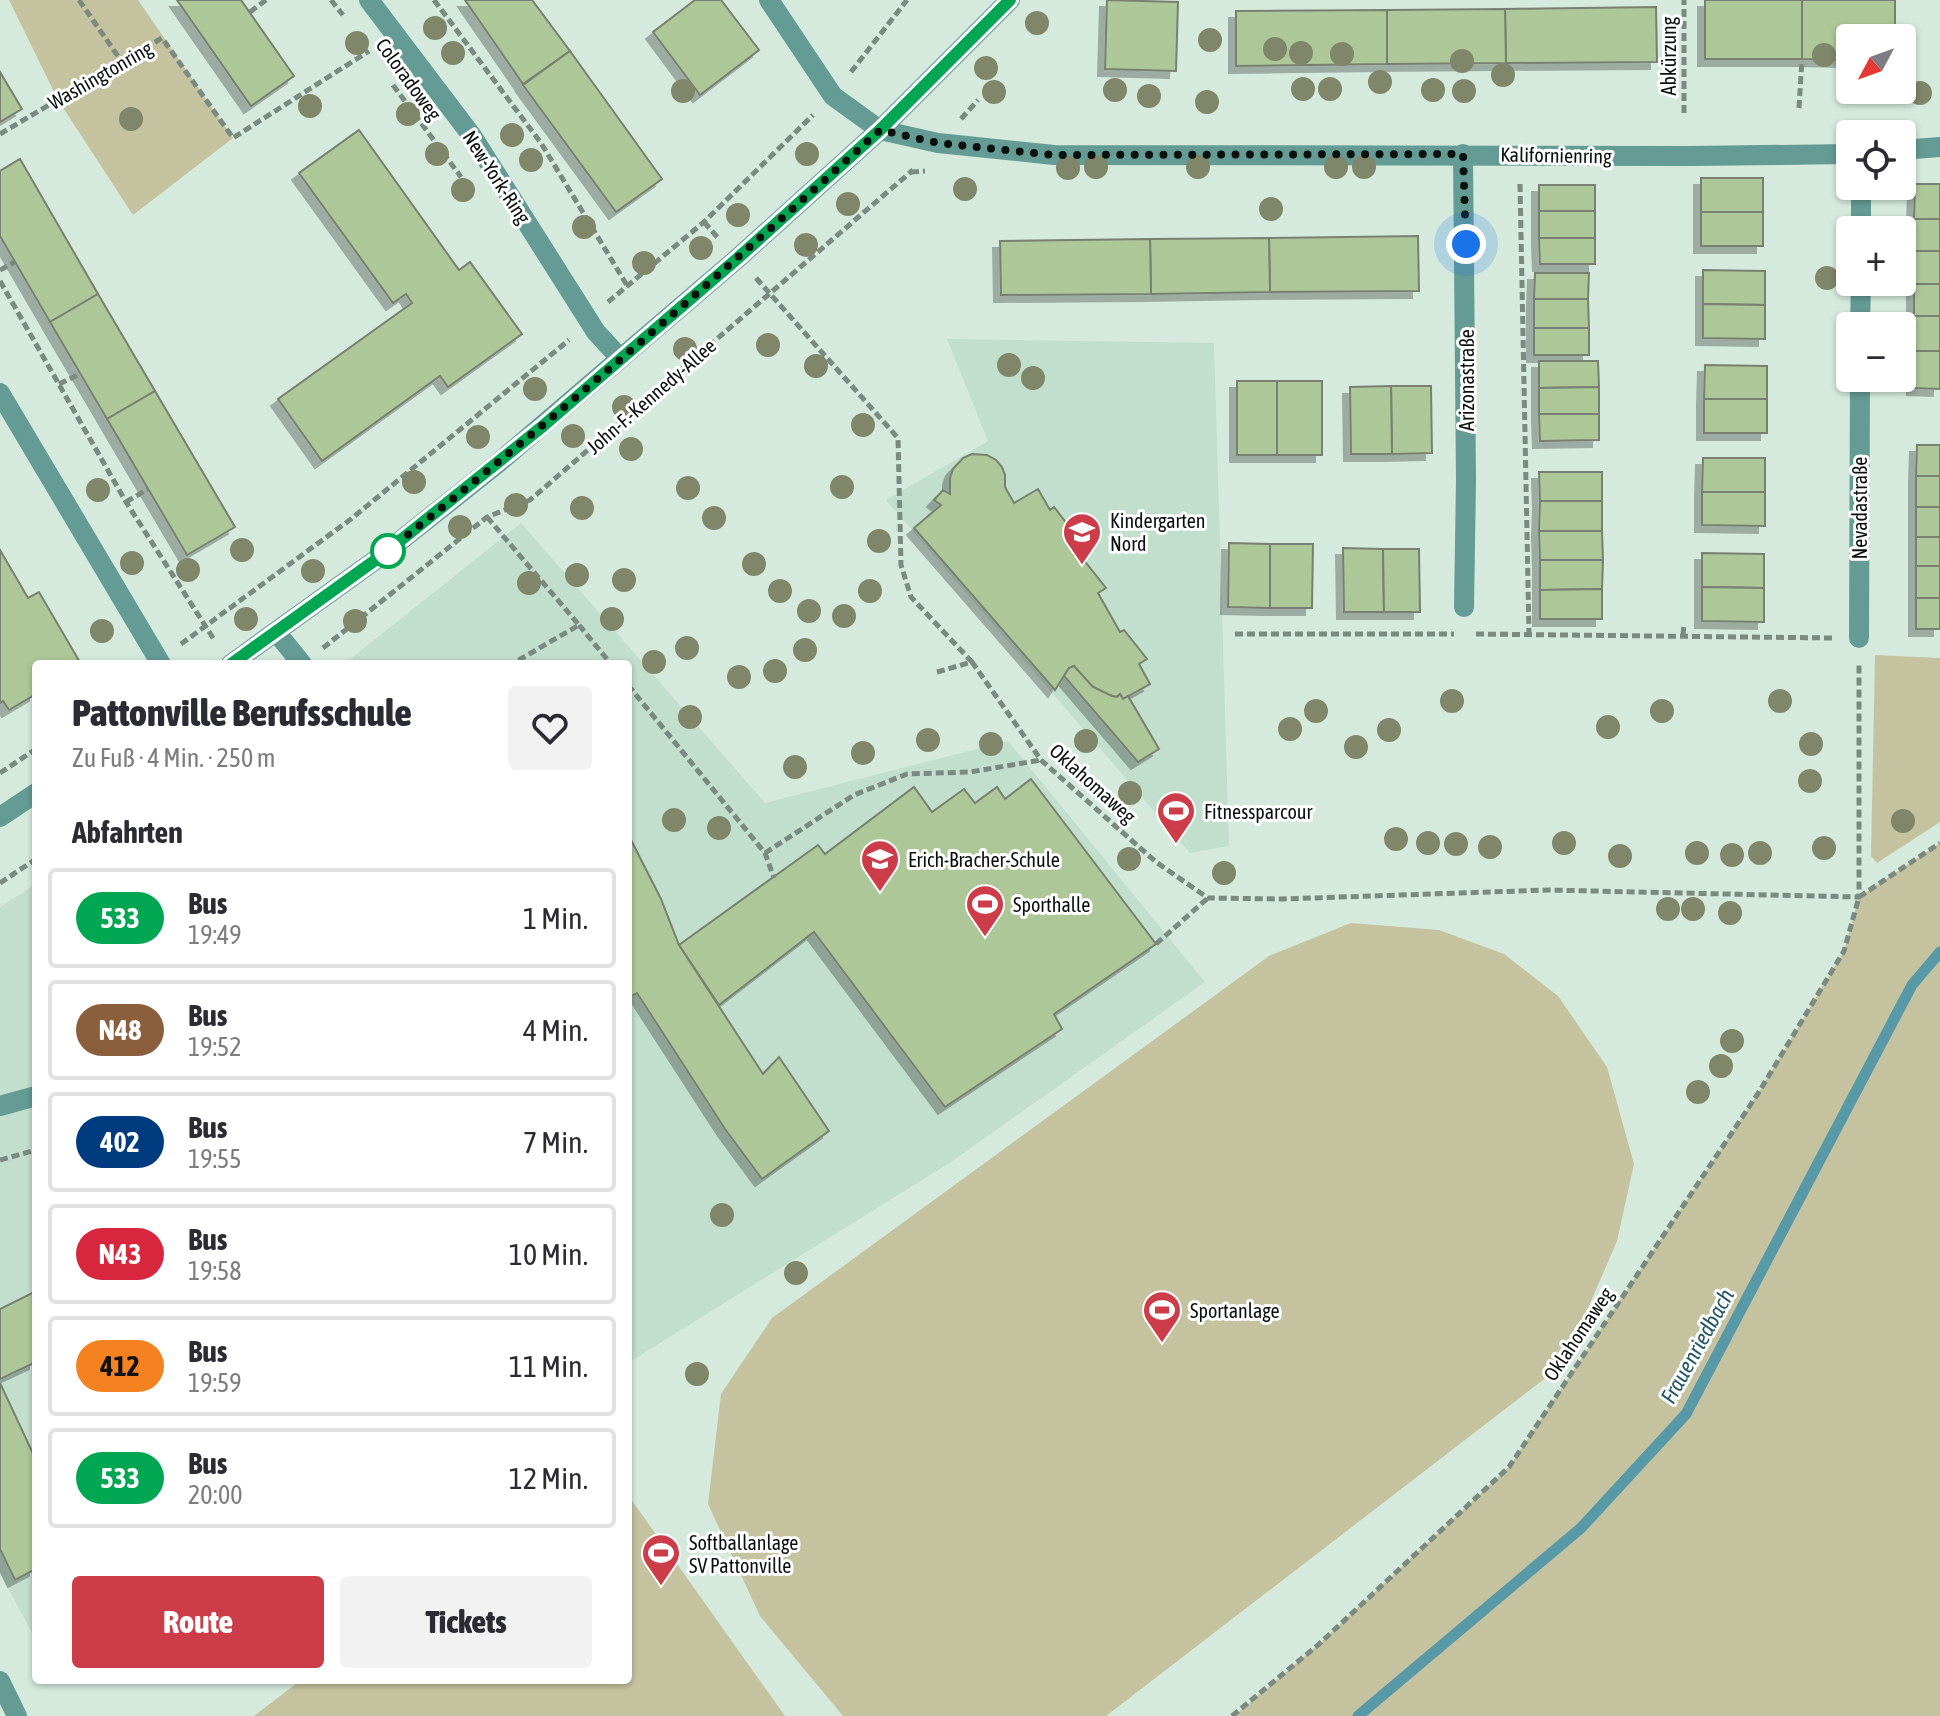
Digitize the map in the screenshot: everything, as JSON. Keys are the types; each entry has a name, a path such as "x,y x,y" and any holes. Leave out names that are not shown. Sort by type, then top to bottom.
{"street":[{"name":"New-York-Ring","path":"369,0 472,136 596,332 620,358"},
{"path":"769,0 833,96 880,130"},
{"path":"237,660 277,633 497,464 738,258 880,130 1010,0"},
{"name":"Kalifornienring","path":"880,130 938,143 1054,155 1836,154"},
{"path":"1916,149 1940,147"},
{"name":"Arizonastraße","path":"1463,154 1464,607"},
{"name":"Nevadastraße","path":"1859,638 1860,392"},
{"path":"0,393 159,660"},
{"path":"277,633 309,659"},
{"path":"0,817 32,796"},
{"path":"0,1106 32,1097"},
{"path":"0,1681 17,1716"}],"path":[{"path":"79,0 122,62"},
{"path":"250,12 266,0"},
{"path":"331,0 350,25"},
{"path":"434,0 541,143 628,287 704,222 833,96 907,0"},
{"name":"Abkürzung","path":"1684,0 1684,113"},
{"name":"Washingtonring","path":"0,134 162,38 233,138 369,51"},
{"name":"Coloradoweg","path":"369,51 378,63"},
{"path":"1799,108 1802,59"},
{"name":"Coloradoweg","path":"386,75 466,184"},
{"name":"John-F.-Kennedy-Allee","path":"309,659 487,517 530,500 911,172 978,100"},
{"path":"1519,171 1529,634"},
{"name":"Oklahomaweg","path":"704,222 898,438 901,565 911,597 972,662 1041,760 1156,862 1208,898"},
{"path":"0,270 15,262"},
{"path":"0,281 126,502 205,626 351,519 565,345 574,333"},
{"path":"59,384 80,374"},
{"path":"126,502 148,489"},
{"path":"487,517 608,660"},
{"path":"1683,635 1684,623"},
{"path":"519,660 579,625"},
{"path":"1235,634 1859,638"},
{"name":"Oklahomaweg","path":"1232,1716 1318,1645 1509,1467 1759,1092 1844,951 1859,897 1859,638"},
{"path":"937,672 972,662"},
{"path":"632,690 765,853 774,878"},
{"path":"0,773 32,752"},
{"path":"765,853 854,795 907,774 970,772 1041,760"},
{"path":"1156,944 1208,898 1282,899 1549,890 1859,897 1940,843"},
{"path":"0,883 32,862"},
{"path":"0,1160 32,1151"}],"shaded area":[{"path":"9,0 138,0 233,138 133,215 58,100"},
{"name":"Kindergarten Nord","path":"947,339 1214,343 1229,846 1190,853 886,500 988,441"},
{"name":"Erich-Bracher-Schule","path":"521,523 765,803 1008,741 1205,982 951,1162 632,1361 632,660 349,660"},
{"path":"1875,655 1940,658 1940,822 1877,863 1871,856"},
{"path":"1940,843 1940,1716 1234,1716 1318,1645 1509,1467 1759,1092 1844,951 1859,897"},
{"path":"32,887 32,1633 0,1573 0,907"},
{"name":"Sportanlage","path":"1351,923 1439,930 1504,954 1558,996 1607,1067 1634,1164 1617,1241 1585,1315 1556,1370 1106,1716 843,1716 760,1616 708,1504 721,1394 772,1318 1269,956"},
{"name":"Softballanlage SV Pattonville","path":"632,1501 785,1716 254,1716 296,1684 632,1684"}],"building":[{"path":"177,0 241,0 294,76 251,106"},
{"path":"465,0 532,0 570,51 523,84"},
{"path":"695,0 721,0 759,50 700,95 653,32"},
{"path":"1107,0 1178,2 1176,71 1105,69"},
{"path":"1705,0 1802,0 1802,59 1705,59"},
{"path":"1802,0 1895,0 1895,24 1836,24 1836,60 1802,59"},
{"path":"1656,7 1657,62 1506,63 1505,9"},
{"path":"1505,9 1506,63 1387,64 1387,10"},
{"path":"1387,10 1387,64 1236,66 1236,11"},
{"path":"570,51 662,179 616,212 523,85"},
{"path":"0,72 22,109 0,122"},
{"path":"359,130 459,270 470,262 522,334 448,387 440,376 322,461 278,399 412,303 406,294 393,303 299,173"},
{"path":"20,159 98,294 50,322 0,236 0,171"},
{"path":"1701,178 1763,178 1763,212 1701,212"},
{"path":"1916,184 1940,184 1940,219 1916,219"},
{"path":"1539,185 1595,185 1595,211 1539,211"},
{"path":"1539,211 1595,211 1595,238 1539,238"},
{"path":"1701,212 1763,212 1763,246 1701,246"},
{"path":"1916,219 1940,219 1940,251 1916,251"},
{"path":"1418,236 1419,291 1270,292 1269,238"},
{"path":"1269,238 1270,292 1151,294 1150,239"},
{"path":"1539,238 1595,238 1595,264 1540,264"},
{"path":"1150,239 1151,294 1001,295 1000,241"},
{"path":"1916,251 1940,251 1940,284 1916,284"},
{"path":"1703,270 1765,271 1765,305 1703,304"},
{"path":"1535,273 1589,273 1588,299 1534,299"},
{"path":"1916,284 1940,284 1940,316 1916,316"},
{"path":"98,294 155,391 107,419 50,322"},
{"path":"1534,299 1588,299 1589,328 1534,328"},
{"path":"1703,304 1765,305 1765,339 1703,338"},
{"path":"1916,316 1940,316 1940,351 1916,351"},
{"path":"1534,328 1589,328 1589,355 1534,355"},
{"path":"1916,351 1940,351 1940,389 1916,388"},
{"path":"1539,361 1598,361 1599,387 1539,388"},
{"path":"1705,365 1767,366 1767,399 1704,399"},
{"path":"1237,381 1277,381 1277,455 1237,455"},
{"path":"1277,381 1322,381 1322,455 1277,455"},
{"path":"1391,386 1431,386 1432,453 1392,454"},
{"path":"1391,386 1392,454 1351,454 1350,387"},
{"path":"1599,387 1599,414 1539,414 1539,388"},
{"path":"155,391 235,527 187,555 107,419"},
{"path":"1704,399 1767,399 1767,433 1704,433"},
{"path":"1539,414 1599,414 1599,440 1540,441"},
{"path":"1917,445 1940,445 1940,476 1916,476"},
{"path":"972,454 987,455 1002,467 1005,487 1014,503 1038,489 1050,510 1054,507 1077,537 1068,542 1079,561 1083,559 1106,588 1098,593 1120,632 1124,630 1147,659 1139,664 1150,684 1123,699 1120,694 1117,697 1108,695 1088,684 1074,666 1069,668 1055,690 914,528 941,505 934,500 943,490 950,494 953,469 963,458"},
{"path":"1703,458 1765,458 1765,492 1702,492"},
{"path":"1539,472 1602,472 1602,501 1540,501"},
{"path":"1916,476 1940,476 1940,507 1916,507"},
{"path":"1702,492 1765,492 1765,526 1702,525"},
{"path":"1540,501 1602,501 1602,531 1539,531"},
{"path":"1916,507 1940,507 1940,537 1916,537"},
{"path":"1539,531 1602,531 1603,560 1540,560"},
{"path":"1916,537 1940,537 1940,566 1916,566"},
{"path":"1229,543 1270,544 1270,608 1228,607"},
{"path":"1270,544 1313,544 1312,608 1270,608"},
{"path":"1343,548 1383,549 1384,612 1344,612"},
{"path":"1383,549 1419,549 1420,612 1384,612"},
{"path":"0,550 28,598 39,592 79,660 32,660 32,696 9,710 3,701 0,703"},
{"path":"1702,553 1764,554 1764,588 1702,587"},
{"path":"1540,560 1603,560 1602,589 1540,590"},
{"path":"1916,566 1940,566 1940,598 1916,598"},
{"path":"1702,587 1764,588 1764,622 1702,621"},
{"path":"1602,589 1602,619 1540,619 1540,590"},
{"path":"1916,598 1940,598 1940,629 1916,629"},
{"path":"1074,666 1093,687 1112,696 1120,694 1123,699 1128,696 1159,749 1138,762 1064,676"},
{"name":"Sporthalle","path":"1031,779 1156,944 1054,1014 1062,1029 945,1107 814,932 719,1005 679,945 818,845 825,854 914,787 932,812 964,789 975,803 997,787 1005,799"},
{"path":"632,842 661,899 679,945 763,1074 779,1057 829,1131 762,1179 725,1129 637,993 632,996"},
{"path":"32,1293 32,1364 0,1379 0,1309"},
{"path":"0,1383 32,1451 32,1571 15,1580 0,1549"}],"waterway":[{"name":"Frauenriedbach","path":"1358,1716 1581,1528 1686,1414 1912,985 1940,952"}],"bus line":[{"name":"533","path":"237,660 381,556 543,426 738,258 880,130 1010,0"}],"place":[{"name":"Kindergarten Nord","path":"1082,566"},
{"name":"Fitnessparcour","path":"1176,845"},
{"name":"Erich-Bracher-Schule","path":"880,893"},
{"name":"Sporthalle","path":"985,938"},
{"name":"Sportanlage","path":"1162,1344"},
{"name":"Softballanlage SV Pattonville","path":"661,1587"}],"route":[{"path":"388,551 381,556 543,426 738,258 880,130 938,143 1054,155 1463,154 1466,244"}]}
